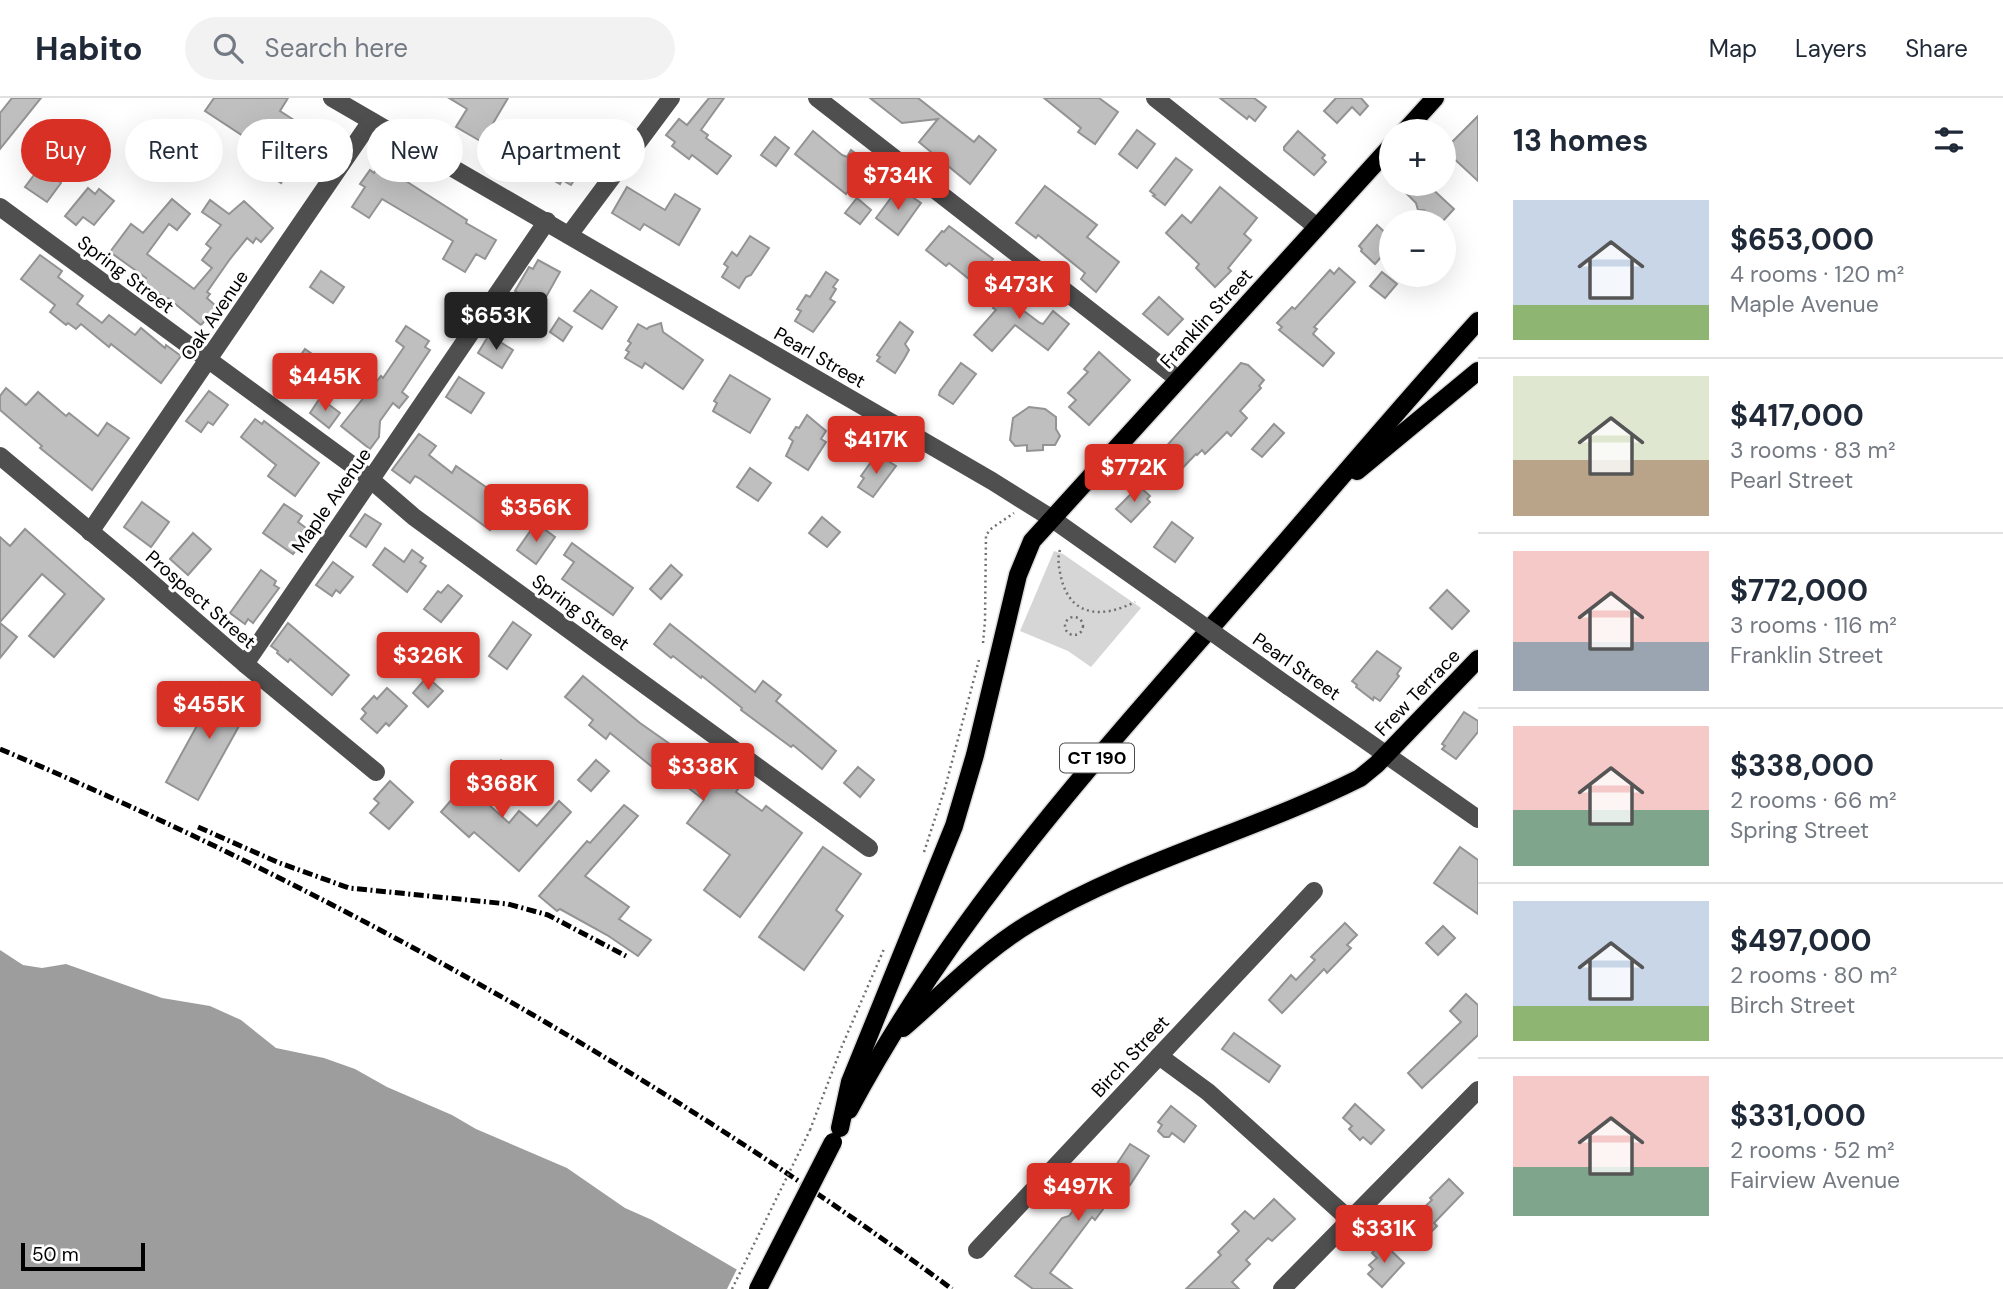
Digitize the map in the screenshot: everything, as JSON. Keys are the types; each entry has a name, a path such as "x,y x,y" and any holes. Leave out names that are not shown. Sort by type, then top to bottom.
{"main road":[{"path":"1416,119 1435,98"},
{"name":"Franklin Street","path":"837,1135 850,1082 943,855 965,791 1023,560 1032,541 1379,159"},
{"name":"CT 190","path":"758,1289 890,1039 947,950 1044,821 1478,321"},
{"name":"CT 190","path":"1327,495 1478,371"},
{"name":"Frew Terrace","path":"890,1039 984,956 1048,913 1099,888 1350,782 1369,771 1478,659"}],"street":[{"name":"Pearl Street","path":"332,98 368,119"},
{"path":"569,235 671,98"},
{"path":"817,98 1178,379"},
{"path":"1155,98 1317,227"},
{"name":"Oak Avenue","path":"90,532 367,127"},
{"name":"Pearl Street","path":"463,173 923,440 1051,518 1478,819"},
{"name":"Spring Street","path":"0,207 363,473 414,517 869,848"},
{"name":"Maple Avenue","path":"244,664 547,221"},
{"name":"Prospect Street","path":"0,456 244,664 376,772"},
{"name":"Birch Street","path":"977,1250 1314,891"},
{"path":"1159,1056 1209,1092 1350,1220"},
{"path":"1282,1289 1478,1090"}],"path":[{"path":"922,856 945,788 984,638 986,535 1010,516"},
{"path":"1060,550 1058,559 1063,586 1070,598 1086,610 1104,613 1135,602"},
{"path":"1079,619 1086,610"},
{"path":"1073,618 1079,619 1083,625 1082,631 1076,635 1070,634 1066,628 1067,622 1073,618"},
{"path":"732,1289 810,1130 846,1035 888,939"}],"shaded area":[{"path":"1054,551 1063,554 1141,608 1091,667 1068,651 1020,631"},
{"path":"0,950 23,965 42,968 66,964 162,998 210,1006 241,1020 276,1048 324,1058 355,1069 476,1129 567,1168 625,1208 652,1220 770,1289 0,1289"}],"pier":[{"path":"738,1267 755,1275 773,1289 727,1289"}],"building":[{"path":"12,98 41,98 24,119 21,119 21,123 0,149 0,113"},
{"path":"214,98 288,98 280,111 292,119 237,119 237,132 223,123 223,119 217,119 205,111"},
{"path":"449,98 508,98 496,119 477,119 477,139 463,131 461,119 467,109"},
{"path":"709,98 724,98 701,130 708,135 706,138 731,156 717,174 692,155 689,159 672,146 675,142 666,135 679,119 687,125"},
{"path":"870,98 918,98 974,142 979,136 996,150 970,184 919,142 938,119 902,123"},
{"path":"1044,98 1099,98 1118,112 1095,144 1078,132 1081,128"},
{"path":"1220,98 1254,98 1266,107 1255,121 1249,116 1247,119"},
{"path":"1336,98 1361,98 1368,106 1360,115 1352,107 1337,123 1324,111"},
{"path":"1478,116 1478,181 1456,161 1456,138"},
{"path":"1137,130 1155,144 1137,168 1119,154"},
{"path":"813,131 842,155 847,157 851,150 867,162 846,194 795,154"},
{"path":"1298,131 1325,155 1322,158 1326,162 1314,175 1284,150"},
{"path":"775,137 789,148 776,166 761,155"},
{"path":"1176,158 1192,170 1165,205 1150,191"},
{"path":"367,174 367,182 407,182 467,220 466,223 496,240 485,259 476,254 465,272 443,259 453,241 382,199 369,218 352,207 365,187 360,184"},
{"path":"29,182 61,183 47,202 25,187"},
{"path":"1045,186 1097,225 1087,237 1119,262 1096,292 1081,279 1085,273 1038,235 1036,238 1016,223"},
{"path":"627,187 665,210 675,194 700,209 679,245 644,224 640,230 612,213"},
{"path":"1220,187 1257,218 1244,234 1251,240 1228,268 1231,271 1215,287 1196,268 1199,264 1166,233 1182,215 1191,223"},
{"path":"88,188 95,194 99,189 114,201 94,225 83,217 76,225 65,216"},
{"path":"902,190 921,203 898,235 876,218 893,195 896,197"},
{"path":"1409,196 1440,196 1454,209 1418,210 1416,203"},
{"path":"857,198 871,210 860,224 845,213"},
{"path":"172,199 190,214 177,230 169,224 147,254 194,289 212,268 202,260 211,248 206,244 221,225 202,212 210,200 229,214 244,201 273,228 261,242 256,238 253,243 247,238 230,259 207,292 210,294 207,298 217,307 201,325 168,298 166,300 144,282 146,278 110,252 131,224 143,233"},
{"path":"1377,225 1379,227 1379,260 1375,264 1359,246"},
{"path":"949,226 993,259 974,283 949,263 946,266 926,250"},
{"path":"750,236 769,248 739,288 722,277 728,267 724,264 732,252 737,256"},
{"path":"40,255 62,271 58,277 83,296 77,304 102,323 109,315 135,335 141,328 165,348 166,345 181,356 161,383 81,324 76,329 68,323 66,325 50,312 55,305 21,279"},
{"path":"538,260 560,272 541,306 515,291 529,267 533,269"},
{"path":"1339,268 1355,282 1314,327 1317,329 1313,334 1334,353 1323,366 1279,330 1282,327 1277,323 1292,307 1295,309 1330,270 1334,274"},
{"path":"321,271 344,287 333,303 310,287"},
{"path":"826,272 838,280 830,299 835,302 813,332 795,321 801,311 797,309 806,295 810,297"},
{"path":"1379,276 1379,287 1394,287 1385,298 1370,286"},
{"path":"1015,281 1031,294 1020,308 1043,324 1053,311 1069,324 1048,350 1015,325 992,351 974,335 996,310 993,308"},
{"path":"591,290 617,307 602,329 574,311"},
{"path":"1159,297 1183,319 1168,335 1143,314"},
{"path":"559,318 572,327 563,341 550,332"},
{"path":"900,322 913,332 905,344 909,350 895,373 877,361 880,357 877,355"},
{"path":"661,323 663,332 703,360 683,389 645,363 642,368 625,358 631,343 628,341 638,324 647,329"},
{"path":"406,326 429,341 425,347 430,350 402,392 408,397 399,408 393,403 380,421 379,437 370,449 341,426 381,376 383,378 404,347 396,341"},
{"path":"489,335 513,350 502,368 478,353"},
{"path":"305,349 331,367 322,381 296,362"},
{"path":"1099,352 1130,380 1089,425 1069,407 1076,400 1068,393 1088,372 1084,369"},
{"path":"961,363 976,374 953,404 939,395"},
{"path":"1241,363 1248,365 1264,380 1259,386 1261,388 1240,411 1247,418 1231,436 1227,432 1205,454 1202,450 1196,454 1170,481 1153,466 1164,454 1162,451"},
{"path":"730,375 770,399 750,433 713,411 717,403 714,401"},
{"path":"459,377 484,393 471,413 446,397"},
{"path":"6,388 26,405 38,392 66,416 69,413 98,436 107,423 129,438 92,490 40,448 42,446 0,410 0,396"},
{"path":"209,391 228,405 213,425 208,422 201,432 186,421"},
{"path":"320,398 340,413 329,428 310,413"},
{"path":"1029,407 1045,409 1056,417 1056,429 1060,436 1055,445 1043,445 1043,450 1027,451 1027,445 1015,446 1010,440 1013,418"},
{"path":"807,415 826,431 821,439 826,442 808,470 786,456 793,441 789,438"},
{"path":"255,419 262,424 264,421 319,463 295,496 268,476 276,465 241,437"},
{"path":"1274,424 1284,433 1262,457 1252,449"},
{"path":"419,434 436,446 429,455 452,473 456,466 510,504 490,530 419,478 415,476 410,483 392,470"},
{"path":"880,456 896,466 873,497 858,487 864,478 861,476 871,462 874,464"},
{"path":"750,468 771,483 758,501 737,487"},
{"path":"1139,486 1150,496 1147,499 1150,502 1131,522 1116,509"},
{"path":"142,502 169,522 151,547 124,527"},
{"path":"284,504 302,516 298,522 310,531 293,554 263,533"},
{"path":"365,514 381,524 366,547 350,536"},
{"path":"822,517 840,532 827,547 809,533"},
{"path":"1172,522 1193,538 1175,562 1154,547"},
{"path":"536,523 555,537 536,564 517,550"},
{"path":"25,529 104,599 54,657 29,636 65,594 42,574 0,622 0,537 10,546"},
{"path":"193,533 211,549 188,575 170,559"},
{"path":"572,543 633,588 613,615 562,579 574,562 564,555"},
{"path":"385,548 404,562 412,550 423,558 420,562 426,566 407,592 373,565"},
{"path":"333,562 353,577 340,593 336,590 332,596 316,585"},
{"path":"671,565 682,575 661,599 650,589"},
{"path":"261,570 276,581 274,585 279,588 253,623 248,619 245,624 230,613"},
{"path":"448,585 462,596 441,622 424,609 438,591 441,593"},
{"path":"1447,590 1469,611 1452,629 1430,608"},
{"path":"513,622 531,635 507,669 489,656"},
{"path":"0,623 17,637 0,658"},
{"path":"288,623 349,675 332,695 271,646"},
{"path":"670,624 755,692 763,681 781,695 776,701 836,751 822,769 793,745 791,747 741,710 742,708 702,676 701,678 654,644"},
{"path":"1377,651 1401,668 1397,674 1399,676 1380,701 1374,697 1373,700 1352,681"},
{"path":"583,676 640,723 697,763 721,779 725,772 741,785 736,792 762,811 766,806 802,833 740,917 704,890 730,855 687,823 704,800 669,773 666,778 610,733 606,739 589,725 593,720 565,697"},
{"path":"427,677 443,691 428,707 413,693"},
{"path":"221,682 250,698 241,715 244,717 198,800 166,782"},
{"path":"387,688 407,706 389,726 386,723 377,733 361,719 366,713 362,709 374,696 377,699"},
{"path":"1464,712 1478,721 1478,732 1456,759 1442,749 1445,746 1442,744"},
{"path":"501,760 515,771 487,803 509,823 519,811 537,826 559,801 571,812 519,871 474,832 469,837 441,812 465,784 473,792"},
{"path":"596,760 609,771 591,791 578,780"},
{"path":"858,767 874,780 860,797 844,783"},
{"path":"390,781 413,802 389,829 370,813 379,803 374,799"},
{"path":"624,805 638,816 585,876 629,907 619,919 651,940 638,956 607,935 560,909 557,911 539,896 587,841 590,843"},
{"path":"823,847 861,874 836,910 843,916 804,970 759,937"},
{"path":"1460,847 1478,860 1478,914 1434,883"},
{"path":"1345,923 1357,935 1347,945 1351,948 1327,973 1324,969 1282,1013 1269,1000 1291,975 1296,980 1315,960 1311,957"},
{"path":"1443,926 1455,938 1438,955 1426,943"},
{"path":"1466,994 1478,1005 1478,1035 1422,1088 1408,1073 1461,1022 1450,1011"},
{"path":"1234,1033 1280,1066 1269,1082 1222,1049"},
{"path":"1355,1104 1384,1130 1371,1144 1363,1137 1360,1140 1349,1129 1352,1126 1343,1118"},
{"path":"1171,1106 1196,1126 1184,1142 1172,1133 1169,1137 1164,1137 1158,1131 1162,1125 1158,1122"},
{"path":"1130,1144 1149,1156 1130,1185 1124,1181 1095,1220 1092,1217 1050,1273 1072,1289 1033,1289 1015,1276 1062,1218 1069,1216 1096,1180 1103,1185"},
{"path":"1449,1179 1463,1193 1434,1223 1437,1226 1420,1243 1404,1226 1432,1200 1430,1198"},
{"path":"1274,1199 1295,1219 1272,1241 1268,1238 1246,1260 1250,1264 1232,1282 1239,1289 1186,1289 1221,1255 1218,1252 1239,1231 1232,1224 1245,1211 1254,1219"},
{"path":"1382,1242 1404,1263 1382,1287 1368,1274 1373,1269 1369,1265 1377,1258 1372,1253"}],"railway":[{"path":"0,749 249,863 492,991 726,1133 952,1289"},
{"path":"198,827 277,862 349,888 508,904 548,915 626,956"}]}
